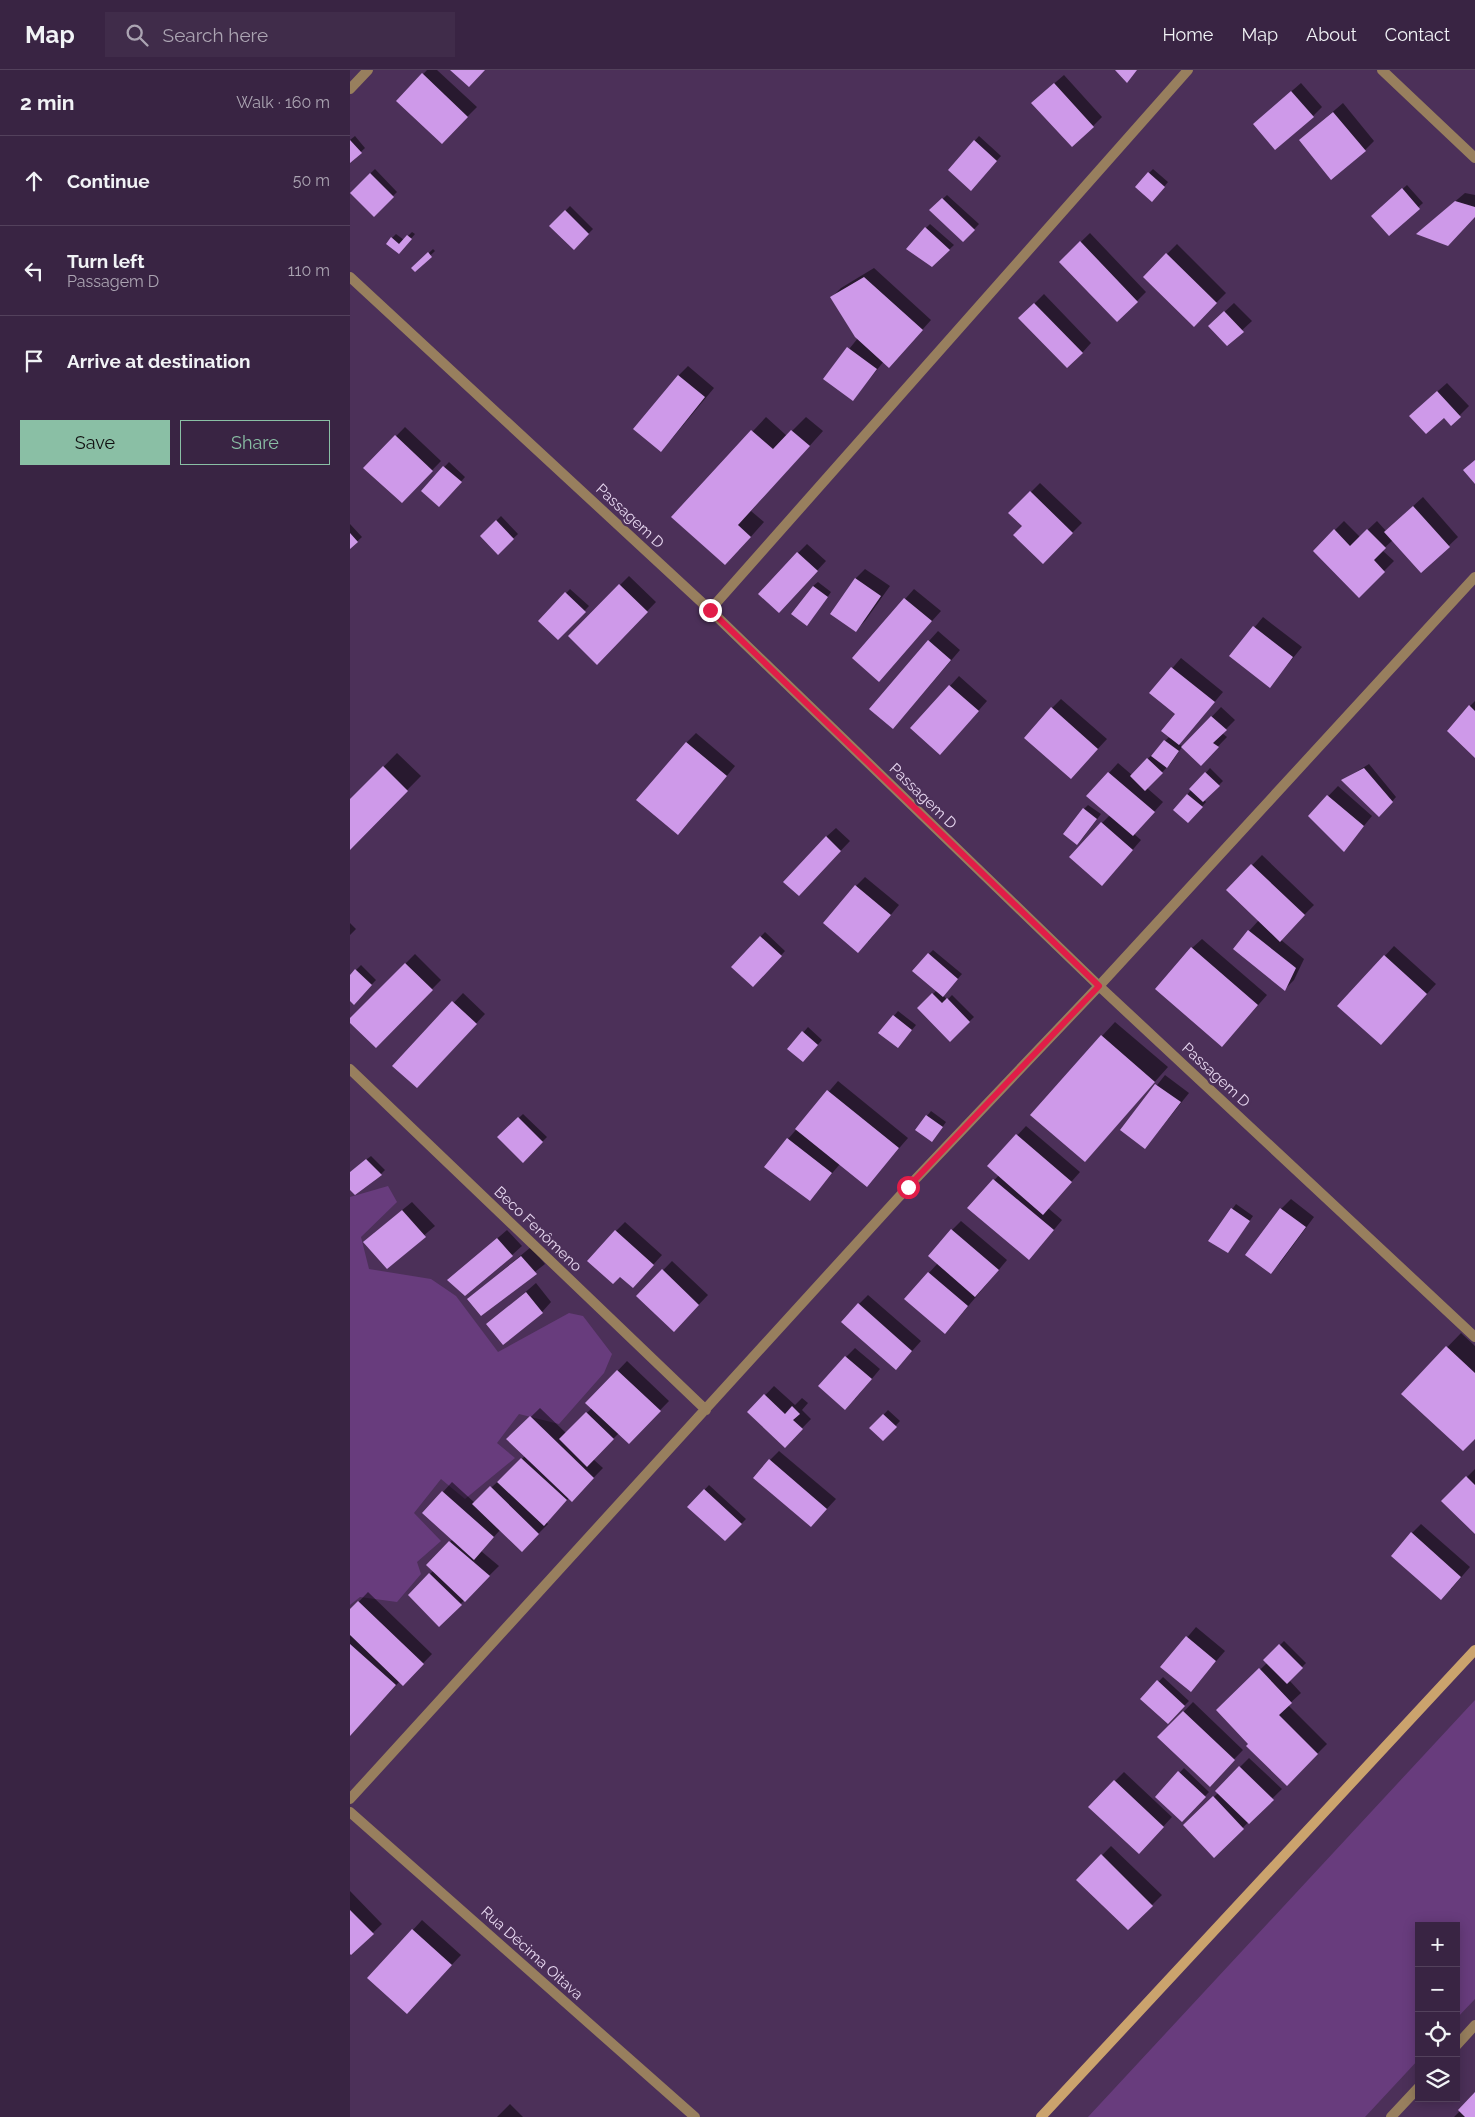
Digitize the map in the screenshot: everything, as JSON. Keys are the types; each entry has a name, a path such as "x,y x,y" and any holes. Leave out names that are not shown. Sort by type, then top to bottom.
{"main road":[{"path":"1041,2117 1475,1650"}],"street":[{"path":"350,89 368,70"},
{"path":"710,610 1188,70"},
{"path":"1382,70 1475,158"},
{"name":"Passagem D","path":"350,277 710,610 1099,986 1475,1337"},
{"path":"350,1799 908,1187 1099,986 1475,577"},
{"name":"Beco Fenômeno","path":"350,1070 706,1410"},
{"name":"Rua Décima Oitava","path":"350,1812 695,2117"},
{"path":"1460,2042 1475,2025"},
{"path":"1391,2117 1415,2091"}],"shaded area":[{"path":"388,1186 397,1202 361,1237 369,1269 431,1279 456,1296 498,1352 569,1313 583,1316 612,1354 604,1373 559,1424 519,1414 497,1443 515,1458 465,1499 441,1479 414,1513 441,1541 417,1562 421,1574 397,1602 360,1597 350,1605 350,1197"},
{"path":"1475,1700 1475,1999 1460,2015 1460,1922 1415,1922 1415,2063 1365,2117 1088,2117"}],"building":[{"path":"450,70 485,70 469,87"},
{"path":"1115,70 1137,70 1127,83"},
{"path":"422,73 468,117 442,144 396,101"},
{"path":"1054,83 1094,127 1072,147 1031,103"},
{"path":"1291,91 1314,117 1275,150 1253,124"},
{"path":"1333,112 1366,151 1331,180 1299,140"},
{"path":"350,140 362,153 350,163"},
{"path":"974,140 997,161 971,191 948,170"},
{"path":"1148,172 1165,187 1152,202 1135,187"},
{"path":"370,173 394,197 374,217 350,193"},
{"path":"1402,188 1420,209 1389,236 1371,216"},
{"path":"942,198 975,230 963,242 929,210"},
{"path":"1455,201 1475,207 1475,217 1448,246 1416,234"},
{"path":"565,210 589,234 574,250 549,226"},
{"path":"925,227 950,250 932,267 906,249"},
{"path":"407,235 412,239 399,254 386,244 391,237 399,244"},
{"path":"1080,241 1138,302 1117,322 1059,262"},
{"path":"428,252 432,257 415,272 411,268"},
{"path":"1166,253 1217,303 1194,327 1143,277"},
{"path":"864,277 923,330 889,368 855,337 830,297"},
{"path":"1034,303 1083,353 1067,368 1018,318"},
{"path":"1224,311 1244,332 1227,346 1208,326"},
{"path":"847,347 877,369 853,401 823,379"},
{"path":"678,375 705,397 661,452 633,429"},
{"path":"1437,391 1461,417 1451,426 1444,418 1426,434 1409,416"},
{"path":"751,430 773,449 791,430 810,446 738,525 751,537 725,565 671,517"},
{"path":"395,435 433,471 402,503 363,468"},
{"path":"1475,460 1475,484 1463,470"},
{"path":"443,466 462,482 439,507 421,491"},
{"path":"1030,491 1073,533 1043,564 1013,535 1022,526 1008,513"},
{"path":"1413,506 1450,547 1421,573 1384,532"},
{"path":"496,520 514,539 498,555 480,536"},
{"path":"1334,529 1350,546 1367,529 1386,548 1374,560 1385,572 1359,598 1313,551"},
{"path":"350,533 358,542 350,549"},
{"path":"797,552 818,571 779,613 758,594"},
{"path":"855,578 881,596 856,632 830,614"},
{"path":"619,584 648,612 597,665 568,636"},
{"path":"813,586 828,597 807,626 791,614"},
{"path":"565,592 586,612 558,640 538,621"},
{"path":"904,598 932,621 879,682 852,658"},
{"path":"1253,626 1293,657 1270,688 1229,656"},
{"path":"928,640 951,660 893,729 869,709"},
{"path":"1171,667 1215,702 1179,745 1161,731 1175,714 1149,693"},
{"path":"949,685 979,711 940,755 910,728"},
{"path":"1469,705 1475,711 1475,758 1447,731"},
{"path":"1051,707 1098,749 1071,779 1024,738"},
{"path":"1211,716 1227,730 1213,743 1219,747 1201,766 1181,747"},
{"path":"1164,740 1179,751 1167,768 1151,756"},
{"path":"686,742 727,776 678,835 636,800"},
{"path":"1147,758 1163,773 1145,791 1130,776"},
{"path":"383,766 408,791 350,850 350,799"},
{"path":"1364,768 1393,802 1379,817 1341,780"},
{"path":"1108,772 1155,812 1133,836 1086,796"},
{"path":"1205,772 1220,786 1203,802 1189,789"},
{"path":"1187,794 1203,807 1188,823 1173,810"},
{"path":"1327,795 1364,826 1344,852 1308,816"},
{"path":"1083,808 1097,819 1077,845 1063,834"},
{"path":"1101,822 1133,850 1102,886 1069,857"},
{"path":"826,836 841,851 799,896 783,882"},
{"path":"1251,864 1305,915 1280,942 1226,890"},
{"path":"855,885 891,915 858,953 823,923"},
{"path":"1248,930 1296,968 1285,991 1233,949"},
{"path":"760,936 782,956 753,987 731,967"},
{"path":"1191,947 1258,1005 1222,1047 1155,989"},
{"path":"928,953 958,979 943,997 912,971"},
{"path":"1384,955 1427,994 1381,1045 1337,1006"},
{"path":"405,963 433,990 376,1048 350,1023 350,1018"},
{"path":"355,969 372,985 354,1005 350,1001 350,975"},
{"path":"932,993 942,1003 947,998 970,1022 950,1042 917,1008"},
{"path":"452,1001 477,1024 417,1088 392,1066"},
{"path":"893,1015 912,1030 898,1048 878,1033"},
{"path":"802,1031 818,1045 803,1062 787,1049"},
{"path":"1101,1035 1155,1082 1085,1162 1030,1115"},
{"path":"1155,1084 1181,1102 1145,1149 1120,1130"},
{"path":"827,1090 899,1148 867,1187 795,1129"},
{"path":"926,1115 943,1127 932,1142 915,1130"},
{"path":"518,1117 543,1142 523,1163 497,1137"},
{"path":"1016,1134 1072,1182 1043,1215 987,1166"},
{"path":"787,1138 832,1173 810,1201 764,1167"},
{"path":"366,1159 382,1175 355,1195 350,1190 350,1172"},
{"path":"993,1179 1054,1230 1029,1260 967,1208"},
{"path":"1231,1208 1250,1221 1228,1253 1208,1241"},
{"path":"1280,1208 1306,1227 1271,1274 1245,1255"},
{"path":"402,1210 426,1237 387,1269 363,1242"},
{"path":"951,1229 999,1270 975,1297 928,1256"},
{"path":"615,1230 654,1265 633,1288 620,1277 613,1284 587,1261"},
{"path":"497,1238 513,1256 465,1296 447,1280"},
{"path":"521,1256 537,1274 481,1316 467,1299"},
{"path":"662,1269 699,1305 674,1332 636,1296"},
{"path":"928,1272 968,1306 945,1334 904,1299"},
{"path":"526,1292 543,1313 503,1345 486,1324"},
{"path":"858,1303 912,1351 896,1370 841,1322"},
{"path":"1446,1346 1475,1373 1475,1439 1463,1451 1401,1394"},
{"path":"845,1356 872,1379 845,1410 818,1386"},
{"path":"617,1370 661,1411 629,1444 585,1403"},
{"path":"764,1394 785,1414 792,1406 800,1414 793,1420 803,1429 785,1448 747,1412"},
{"path":"586,1412 614,1439 587,1467 559,1439"},
{"path":"883,1414 897,1427 883,1441 869,1428"},
{"path":"530,1416 594,1478 572,1502 506,1439"},
{"path":"521,1458 567,1500 544,1526 497,1482"},
{"path":"769,1459 827,1509 811,1527 753,1478"},
{"path":"1466,1476 1475,1485 1475,1534 1441,1501"},
{"path":"490,1486 539,1534 522,1552 472,1504"},
{"path":"704,1489 742,1524 725,1541 687,1507"},
{"path":"442,1491 494,1537 474,1560 422,1513"},
{"path":"1411,1532 1461,1577 1441,1600 1391,1556"},
{"path":"449,1541 490,1576 465,1602 426,1565"},
{"path":"429,1573 462,1605 439,1627 408,1595"},
{"path":"358,1601 424,1664 403,1686 350,1635 350,1609"},
{"path":"1186,1636 1216,1661 1191,1692 1160,1667"},
{"path":"350,1644 396,1685 350,1736"},
{"path":"1279,1644 1303,1668 1287,1684 1263,1660"},
{"path":"1259,1668 1292,1703 1279,1715 1318,1754 1287,1786 1246,1746 1248,1744 1216,1710"},
{"path":"1157,1680 1185,1706 1168,1724 1140,1699"},
{"path":"1183,1711 1235,1760 1210,1787 1157,1737"},
{"path":"1239,1766 1274,1800 1249,1824 1215,1791"},
{"path":"1178,1771 1206,1797 1182,1822 1155,1797"},
{"path":"1114,1780 1164,1827 1139,1854 1088,1807"},
{"path":"1213,1796 1244,1829 1214,1858 1183,1825"},
{"path":"1101,1854 1153,1906 1128,1930 1076,1880"},
{"path":"350,1910 374,1934 351,1955 350,1954"},
{"path":"412,1929 452,1965 407,2014 367,1978"},
{"path":"1475,2092 1475,2117 1465,2117 1458,2110"}],"route":[{"path":"710,610 1099,986 908,1187"}]}
